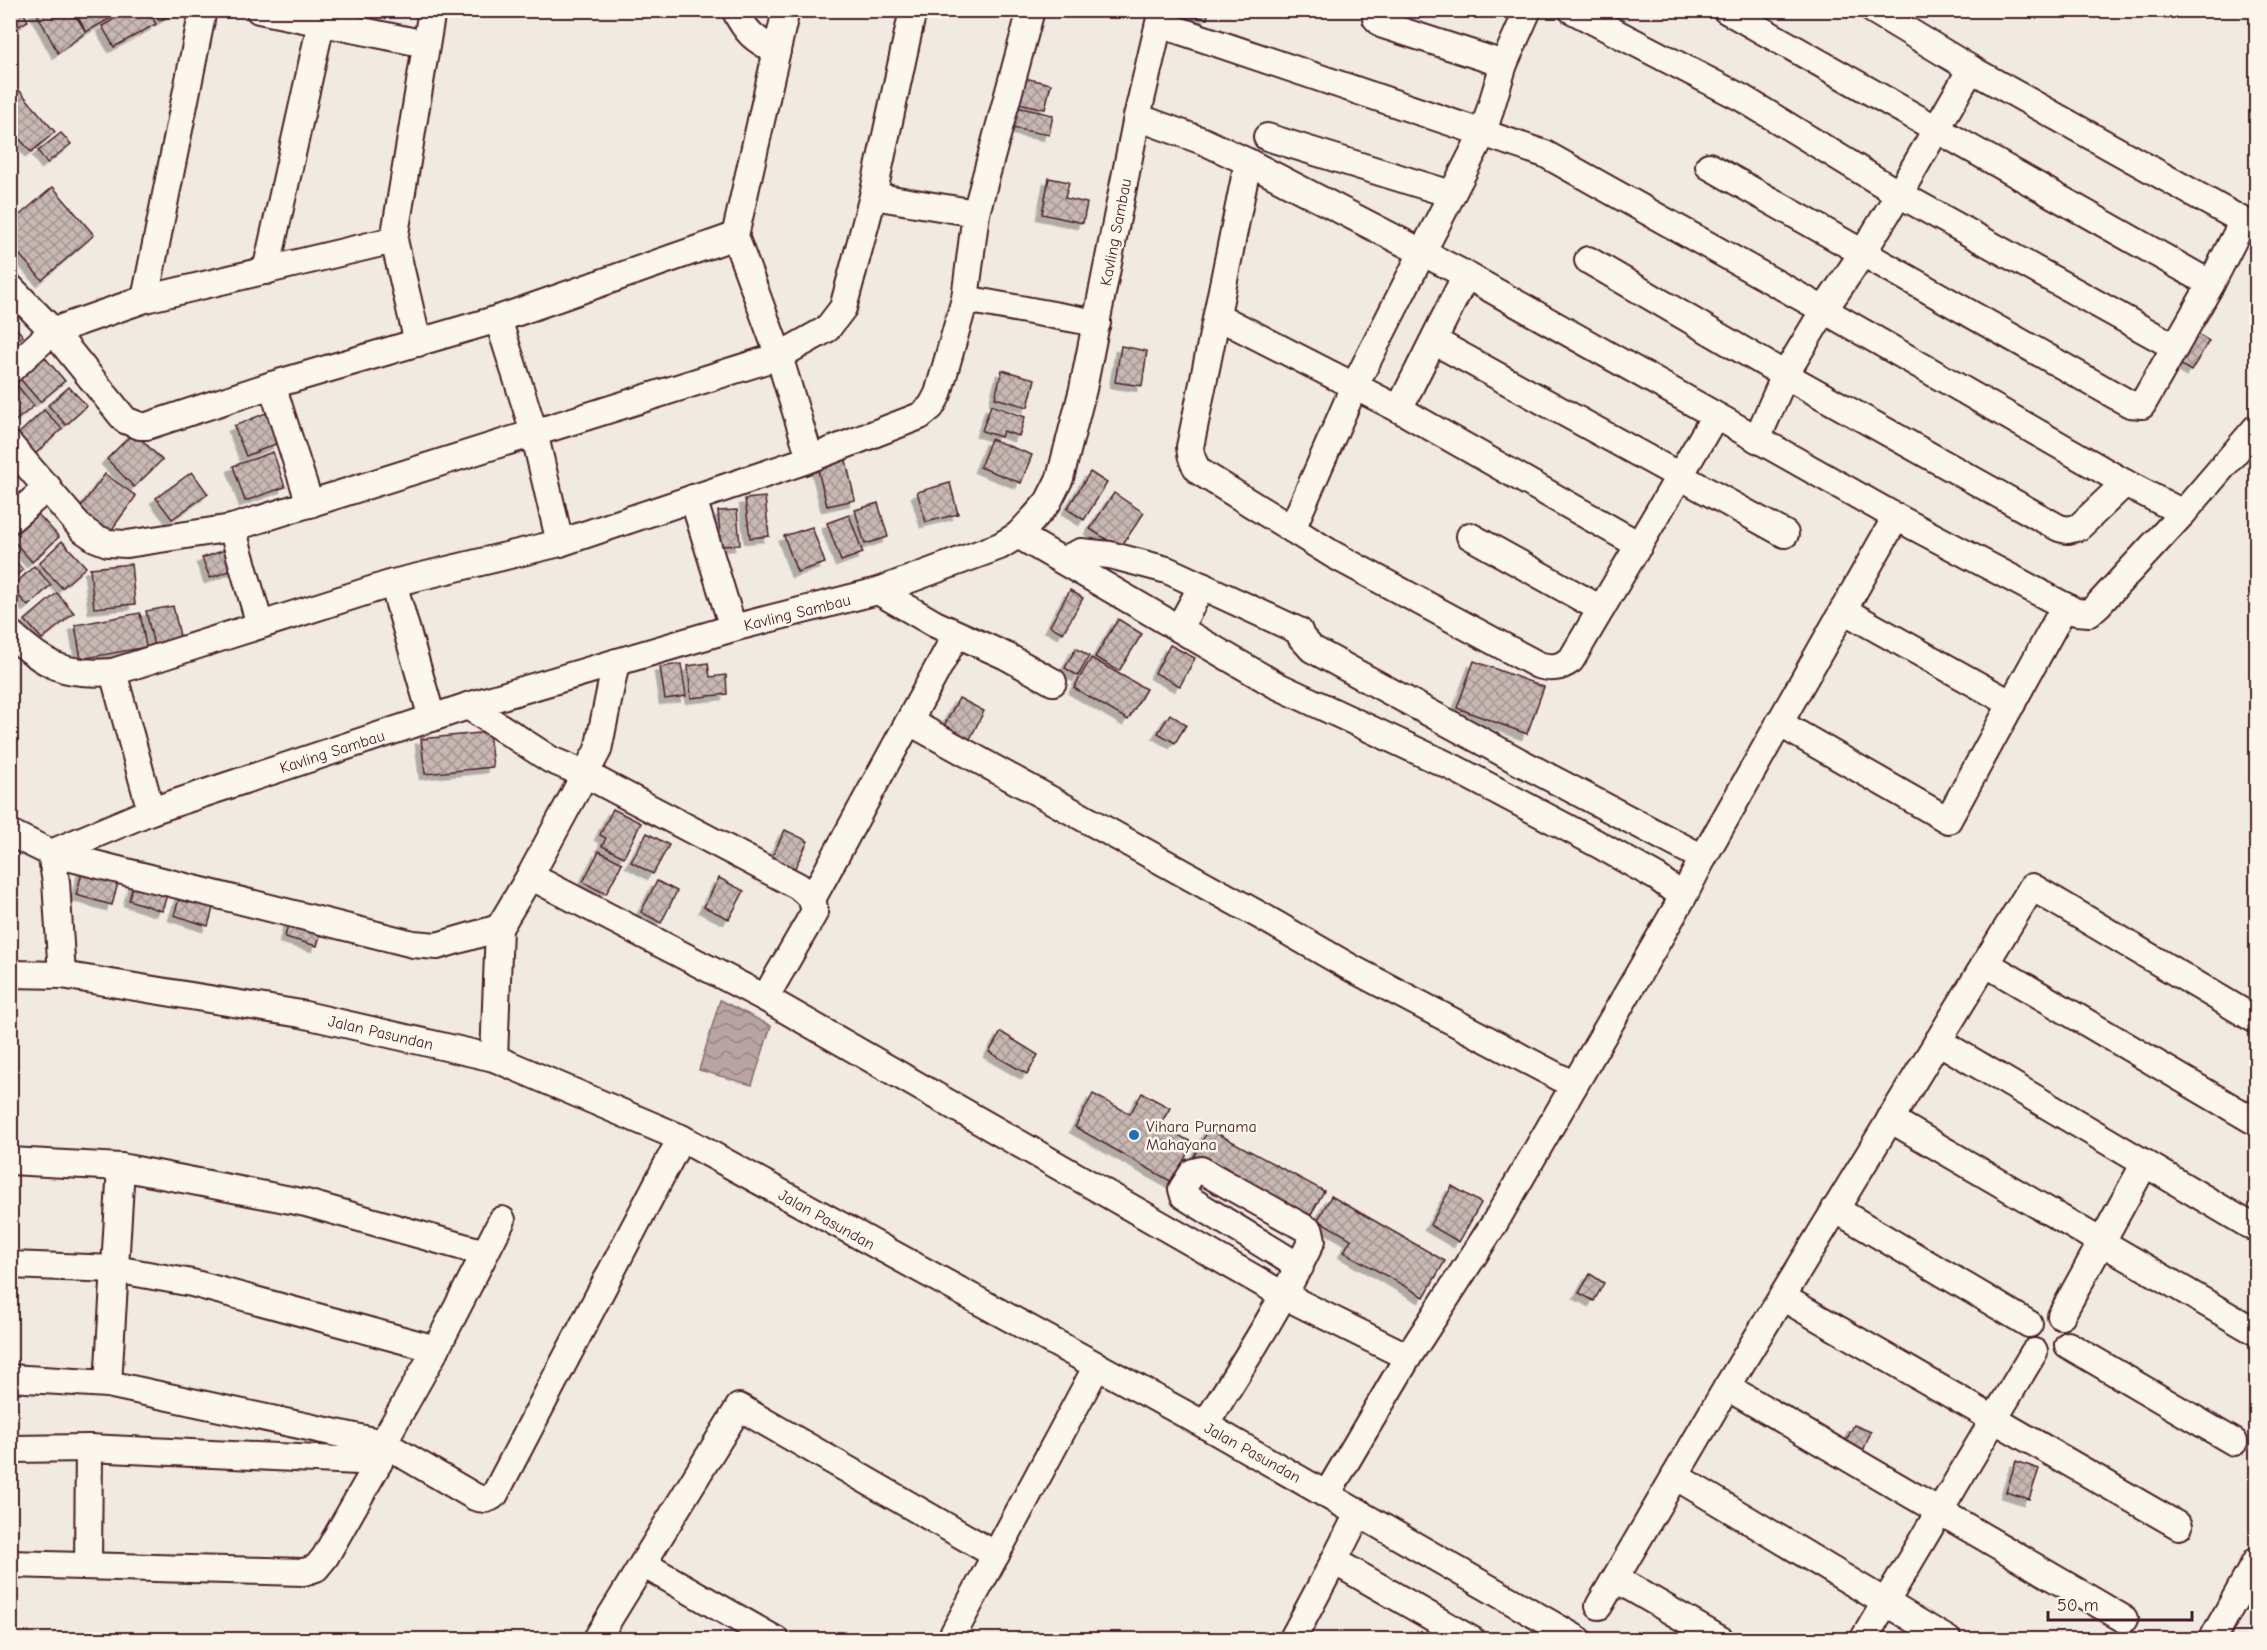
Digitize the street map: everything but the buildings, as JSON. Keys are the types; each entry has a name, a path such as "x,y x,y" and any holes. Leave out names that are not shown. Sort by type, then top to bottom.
{"street":[{"path":"145,299 203,10"},
{"path":"259,10 322,17 426,45"},
{"path":"418,343 394,240 432,10"},
{"path":"735,10 742,24 756,40 777,51"},
{"path":"786,10 735,236 779,356 810,458"},
{"path":"10,445 82,528 95,538 108,543 127,544 232,528 779,356 827,329 843,309 873,196 913,10"},
{"path":"10,633 30,651 68,672 87,674 113,672 393,583 560,543 810,458 926,412 938,394 965,300 976,213 1031,10"},
{"path":"1376,10 1376,18 1383,25 1504,64"},
{"path":"1292,529 1354,387 1483,133 1504,64 1528,10"},
{"path":"1572,10 1742,98 1899,194 2175,347"},
{"path":"1726,10 2211,284"},
{"path":"1709,166 2130,404 2142,405 2211,284 2243,221 1971,69 1873,10"},
{"path":"266,271 322,17"},
{"path":"1161,17 1483,133 1545,153 2125,483 2183,513"},
{"name":"Kavling Sambau","path":"51,853 151,811 468,706 734,628 878,591 1000,546 1018,535 1048,502 1060,478 1097,323 1137,117 1161,17"},
{"path":"1757,439 1785,375 1899,194 1971,69"},
{"path":"1137,117 1203,141 1248,162 1466,275 1896,517 2076,612 2089,613 2183,513 2256,428"},
{"path":"1266,137 1451,194"},
{"path":"1248,162 1190,447 1192,461 1200,472 1332,554 1546,668 1564,665 1571,660 1715,416"},
{"path":"873,196 976,213"},
{"path":"10,287 53,331 125,420 140,426 158,423 272,385 498,319 735,236"},
{"path":"10,370 53,331 145,299 394,240"},
{"path":"1588,260 1785,375 2059,528 2068,530 2079,527 2125,483"},
{"path":"1399,410 1466,275"},
{"path":"965,300 1097,323"},
{"path":"1216,316 1399,410 1639,545"},
{"path":"498,319 534,432 560,543"},
{"path":"1434,341 1785,534"},
{"path":"272,385 310,504"},
{"path":"10,520 48,487"},
{"path":"693,498 734,628"},
{"path":"1327,1494 1408,1357 1494,1224 1683,897 1896,517"},
{"path":"232,528 260,625"},
{"path":"1018,535 1276,685 1454,768 1596,843 1658,878 1683,897"},
{"path":"1470,536 1601,609"},
{"path":"1063,560 1081,552 1110,555 1167,570 1299,631 1301,638 1312,649 1703,858"},
{"path":"393,583 432,718"},
{"path":"1179,628 1202,586"},
{"path":"878,591 956,634 1006,656 1053,682"},
{"path":"1779,723 1948,820 2065,606"},
{"path":"1843,610 2012,704"},
{"path":"812,900 956,634"},
{"path":"494,1059 499,928 530,876 598,750 616,662"},
{"path":"113,672 151,811"},
{"path":"468,706 551,760 585,774 798,886 812,900 814,913 765,998"},
{"path":"909,722 1353,969 1574,1085"},
{"path":"10,833 51,853 413,944 436,946 499,928"},
{"path":"51,853 56,882 62,975"},
{"path":"530,876 765,998 1285,1296 1408,1357"},
{"path":"1599,1606 1727,1387 2032,887 2256,1020"},
{"path":"1985,963 2256,1122"},
{"name":"Jalan Pasundan","path":"10,974 62,975 301,1014 494,1059 681,1138 1205,1425 1579,1640"},
{"path":"1938,1041 2256,1229"},
{"path":"1890,1119 2256,1332"},
{"path":"10,1378 108,1384 381,1452 475,1497 485,1499 495,1494 681,1138"},
{"path":"10,1161 121,1167 306,1203 485,1253"},
{"path":"2061,1317 2145,1163"},
{"path":"108,1384 121,1167"},
{"path":"1205,1425 1285,1296 1300,1266 1312,1240 1310,1231 1201,1170 1193,1172 1182,1189 1184,1196 1300,1266"},
{"path":"1835,1209 2029,1324"},
{"path":"10,1564 310,1571 325,1557 502,1220"},
{"path":"10,1264 115,1269 192,1283 436,1349"},
{"path":"1782,1297 1993,1421 2179,1526"},
{"path":"2047,1312 2061,1317 2067,1322 2070,1330 2068,1345 2062,1353 2049,1357 2034,1352 2026,1339 2029,1324 2033,1318 2047,1312"},
{"path":"2068,1345 2234,1442"},
{"path":"1863,1640 2034,1352"},
{"path":"950,1640 1097,1366"},
{"path":"1727,1387 2124,1619"},
{"path":"596,1640 739,1407 996,1556"},
{"path":"88,1566 89,1448"},
{"path":"10,1449 381,1452"},
{"path":"1675,1476 1948,1640"},
{"path":"1292,1640 1359,1512"},
{"path":"1334,1561 1472,1640"},
{"path":"2212,1640 2246,1602 2256,1561"},
{"path":"643,1564 776,1640"},
{"path":"1616,1579 1721,1640"}],"water":[{"path":"720,1000 771,1026 752,1085 699,1070"}],"place":[{"name":"Vihara Purnama Mahayana","path":"1134,1135"}]}
